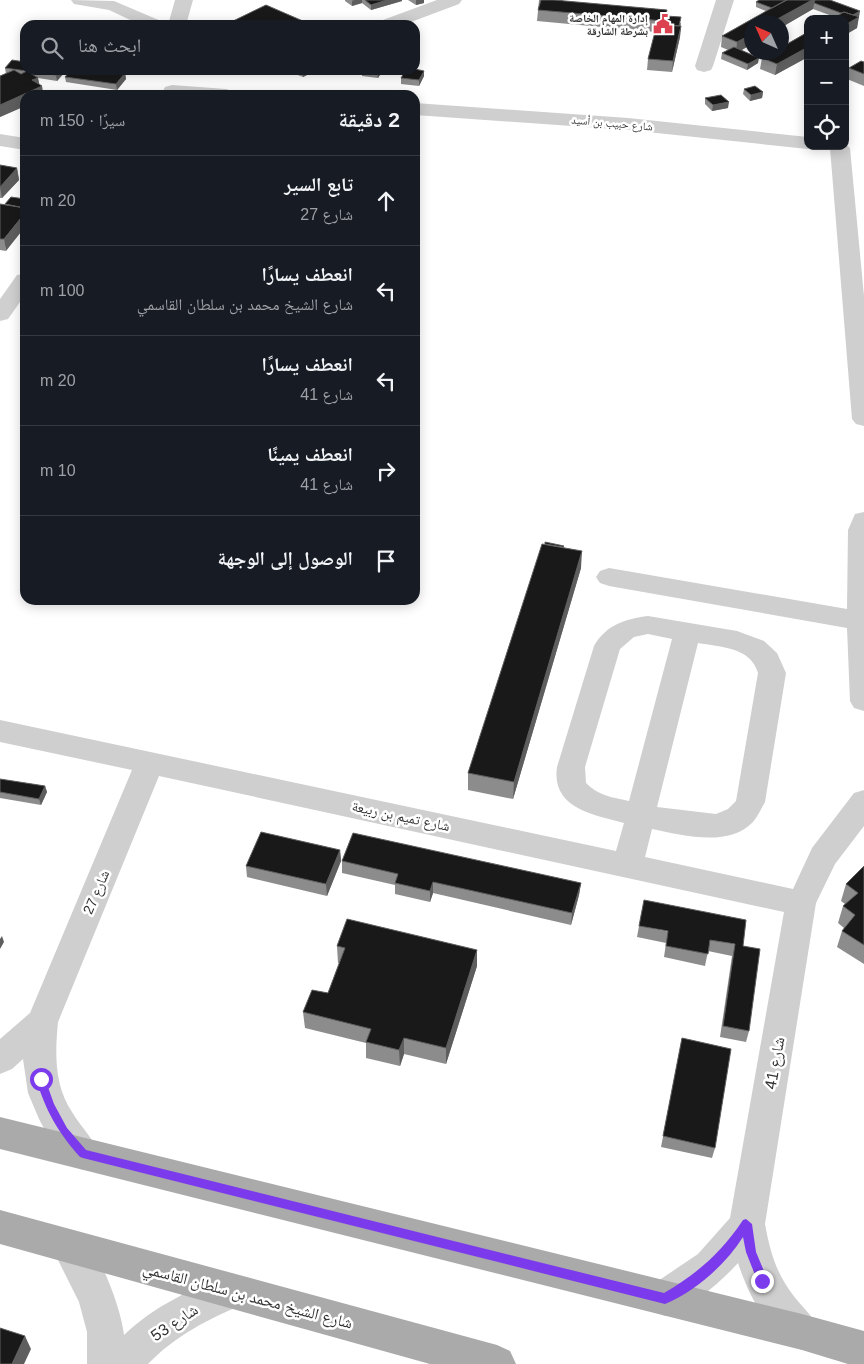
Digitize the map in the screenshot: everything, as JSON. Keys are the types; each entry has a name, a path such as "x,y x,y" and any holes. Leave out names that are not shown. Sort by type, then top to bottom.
{"main road":[{"path":"0,1133 802,1332 864,1350"},
{"name":"شارع الشيخ محمد بن سلطان القاسمي","path":"0,1227 497,1364"}],"street":[{"path":"80,0 114,6 144,20"},
{"path":"179,20 184,0"},
{"path":"400,20 453,0"},
{"path":"704,66 725,0"},
{"path":"171,88 187,90"},
{"name":"شارع حبيب بن أسيد","path":"420,109 628,124 804,143"},
{"path":"0,140 20,143"},
{"path":"841,150 864,419"},
{"path":"0,314 20,287"},
{"path":"864,520 861,530 860,620 864,701"},
{"path":"609,577 860,620"},
{"path":"648,625 751,645 762,652 770,662 772,673 750,802 744,813 732,822 716,826 640,815 583,799 573,789 569,778 607,646 613,637 634,626 648,625"},
{"path":"628,865 687,632"},
{"name":"شارع تميم بن ربيعة","path":"0,731 801,903"},
{"name":"شارع 27","path":"83,1154 64,1131 46,1096 41,1079 38,1050 42,1022 150,762"},
{"name":"شارع 41","path":"802,1332 780,1309 762,1281 751,1252 746,1224 801,903 823,858 864,801"},
{"name":"شارع 27","path":"0,1058 42,1022"},
{"name":"شارع 41","path":"665,1298 690,1283 712,1266 732,1246 746,1224"},
{"path":"69,1246 89,1278 102,1313 107,1354 106,1364"},
{"name":"شارع 53","path":"124,1364 158,1330 193,1307 231,1291"}],"building":[{"path":"365,0 387,0 371,5"},
{"path":"541,0 667,10 664,21 538,10"},
{"path":"759,0 787,0 772,8 756,2"},
{"path":"786,0 812,0 785,15 759,15"},
{"path":"815,0 830,0 860,11 853,15 841,13 814,3"},
{"path":"266,5 300,20 235,20"},
{"path":"844,12 859,17 849,23 849,15 839,15"},
{"path":"666,16 681,17 679,26 664,25"},
{"path":"657,24 681,26 673,61 648,59"},
{"path":"744,24 744,38 737,42 722,36"},
{"path":"804,34 804,49 789,57 789,43"},
{"path":"734,47 744,51 744,60 755,60 748,64 722,53"},
{"path":"12,60 20,61 20,70 5,68"},
{"path":"767,60 784,60 777,64"},
{"path":"861,61 864,62 864,74 849,68"},
{"path":"14,70 20,75 33,75 38,78 32,80 42,86 33,90 20,90 20,96 0,105 0,76"},
{"path":"420,70 424,71 419,80 401,78 403,75 420,75"},
{"path":"67,75 123,75 116,84 65,77"},
{"path":"755,86 763,92 751,95 744,89"},
{"path":"721,95 729,102 713,105 705,98"},
{"path":"0,165 17,168 0,187"},
{"path":"11,197 20,198 20,207 5,204"},
{"path":"0,204 20,207 20,219 4,239 0,239"},
{"path":"545,542 564,546 545,544"},
{"path":"542,544 582,551 514,782 468,773"},
{"path":"0,779 45,786 39,799 0,792"},
{"path":"261,832 340,850 326,884 246,866"},
{"path":"353,833 581,883 572,913 433,882 430,891 395,883 398,874 342,861"},
{"path":"864,866 864,945 842,931 855,915 843,906 858,893 846,884"},
{"path":"644,900 746,920 743,946 760,949 749,1031 723,1026 735,944 710,940 708,954 666,946 668,931 639,926"},
{"path":"347,919 477,950 446,1048 404,1038 399,1050 366,1042 371,1029 303,1012 312,990 328,993 345,948 337,946"},
{"path":"682,1038 731,1049 715,1148 663,1136"},
{"path":"0,1328 25,1336 12,1364 0,1364"}],"place":[{"name":"إدارة المهام الخاصة بشرطة الشارقة","path":"663,24"}],"route":[{"path":"41,1079 49,1106 64,1131 83,1154 665,1298 690,1283 712,1266 732,1246 746,1224 751,1252 762,1281"}]}
